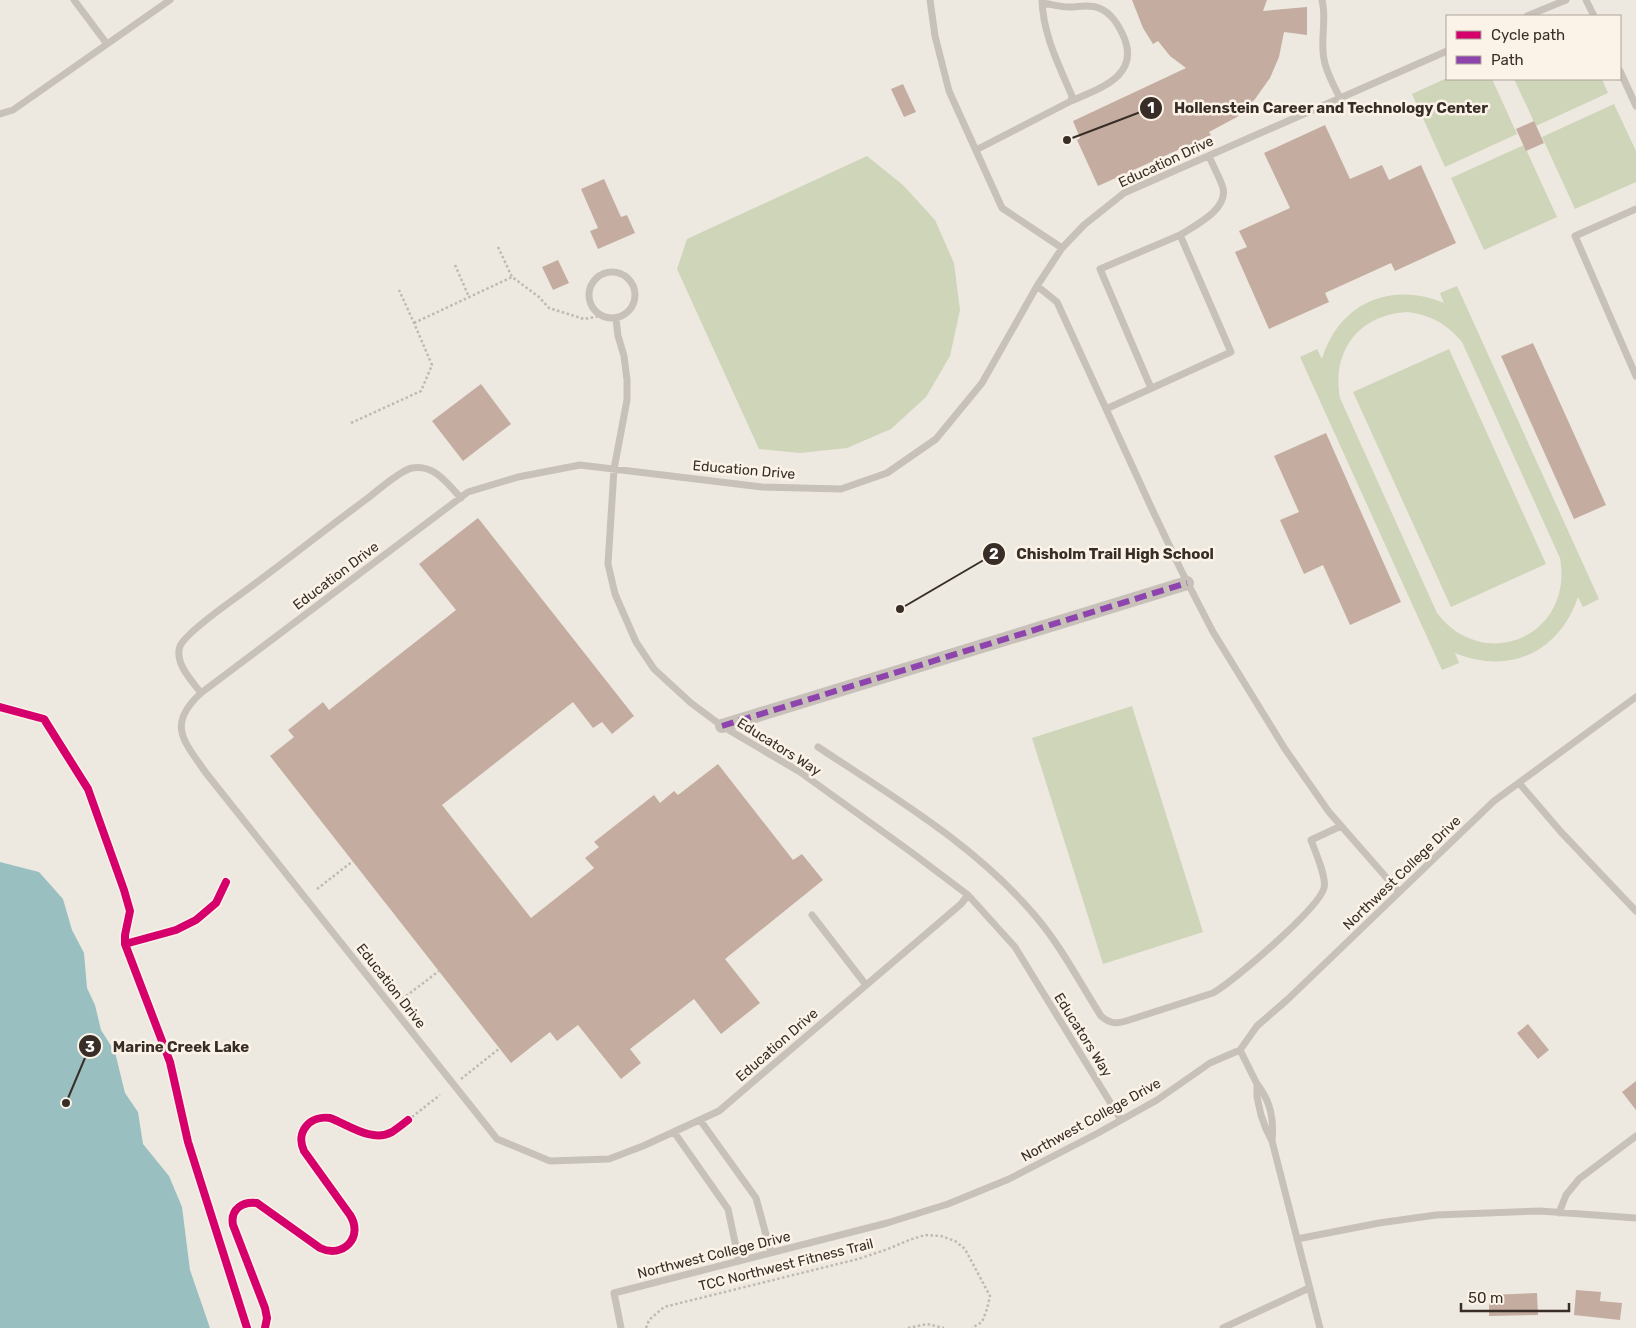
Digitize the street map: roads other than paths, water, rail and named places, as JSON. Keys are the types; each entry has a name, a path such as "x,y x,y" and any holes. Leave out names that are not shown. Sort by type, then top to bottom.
{"street":[{"path":"722,726 1187,582"}],"lane":[{"path":"74,0 107,44"},
{"path":"0,114 13,110 170,0"},
{"path":"930,0 935,36 949,91 1002,208 1062,248"},
{"path":"1322,0 1323,58 1340,98"},
{"path":"1529,15 1566,0"},
{"path":"1586,0 1594,15"},
{"path":"976,150 1071,100 1112,82 1120,75 1125,66 1128,48 1122,32 1113,18 1099,8 1092,6 1068,7 1042,2 1050,45 1072,96 1071,100"},
{"name":"Education Drive","path":"968,895 961,904 719,1111 643,1146 609,1159 550,1161 497,1139 206,773 187,745 182,735 180,723 189,704 200,693 468,492 518,477 580,465 762,486 842,489 887,473 936,439 982,383 1037,286 1062,248 1084,225 1124,193 1446,51"},
{"path":"1621,73 1636,106"},
{"path":"1151,388 1100,269 1180,234 1216,210 1223,198 1223,189 1209,156"},
{"path":"1636,209 1575,236 1636,376"},
{"path":"1106,409 1231,352 1180,234"},
{"path":"614,272 628,278 635,291 634,306 629,312 616,319 600,316 590,304 589,296 593,282 599,276 606,273 614,272"},
{"path":"1037,286 1057,302 1187,582 1213,632 1285,749 1329,812 1399,892"},
{"name":"Educators Way","path":"616,319 618,336 624,356 627,400 614,469 608,564 615,594 636,642 654,669 691,703 722,726 800,772 968,895 1015,948 1121,1120"},
{"path":"200,693 181,664 180,645 206,619 393,479 410,468 426,467 437,473 461,498"},
{"name":"Northwest College Drive","path":"621,1328 614,1293 888,1223 948,1204 1009,1179 1121,1120 1157,1100 1210,1063 1240,1050 1257,1026 1287,1000 1494,801 1636,697"},
{"path":"818,747 927,820 984,864 1011,889 1038,919 1062,951 1101,1016 1112,1023 1118,1024 1213,994 1224,988 1240,974 1291,928 1321,896 1324,884 1311,840 1341,826"},
{"path":"1518,783 1561,832 1636,911"},
{"path":"812,915 866,985"},
{"path":"1240,1050 1257,1084 1265,1095 1272,1112 1274,1126 1272,1141"},
{"path":"1257,1084 1257,1097 1261,1115 1272,1141 1320,1328"},
{"path":"700,1120 756,1198 770,1253"},
{"path":"674,1132 728,1209 739,1261"},
{"path":"1560,1212 1566,1195 1579,1179 1636,1136"},
{"path":"1297,1239 1379,1223 1436,1215 1540,1211 1636,1218"},
{"path":"1223,1328 1309,1288"}],"water":[{"path":"0,862 39,872 63,899 72,930 84,953 87,988 95,1005 101,1030 115,1052 125,1093 138,1112 143,1144 169,1176 182,1207 190,1270 210,1328 0,1328"}],"place":[{"name":"Hollenstein Career and Technology Center","path":"1067,140"},
{"name":"Chisholm Trail High School","path":"900,609"},
{"name":"Marine Creek Lake","path":"66,1103"}]}
